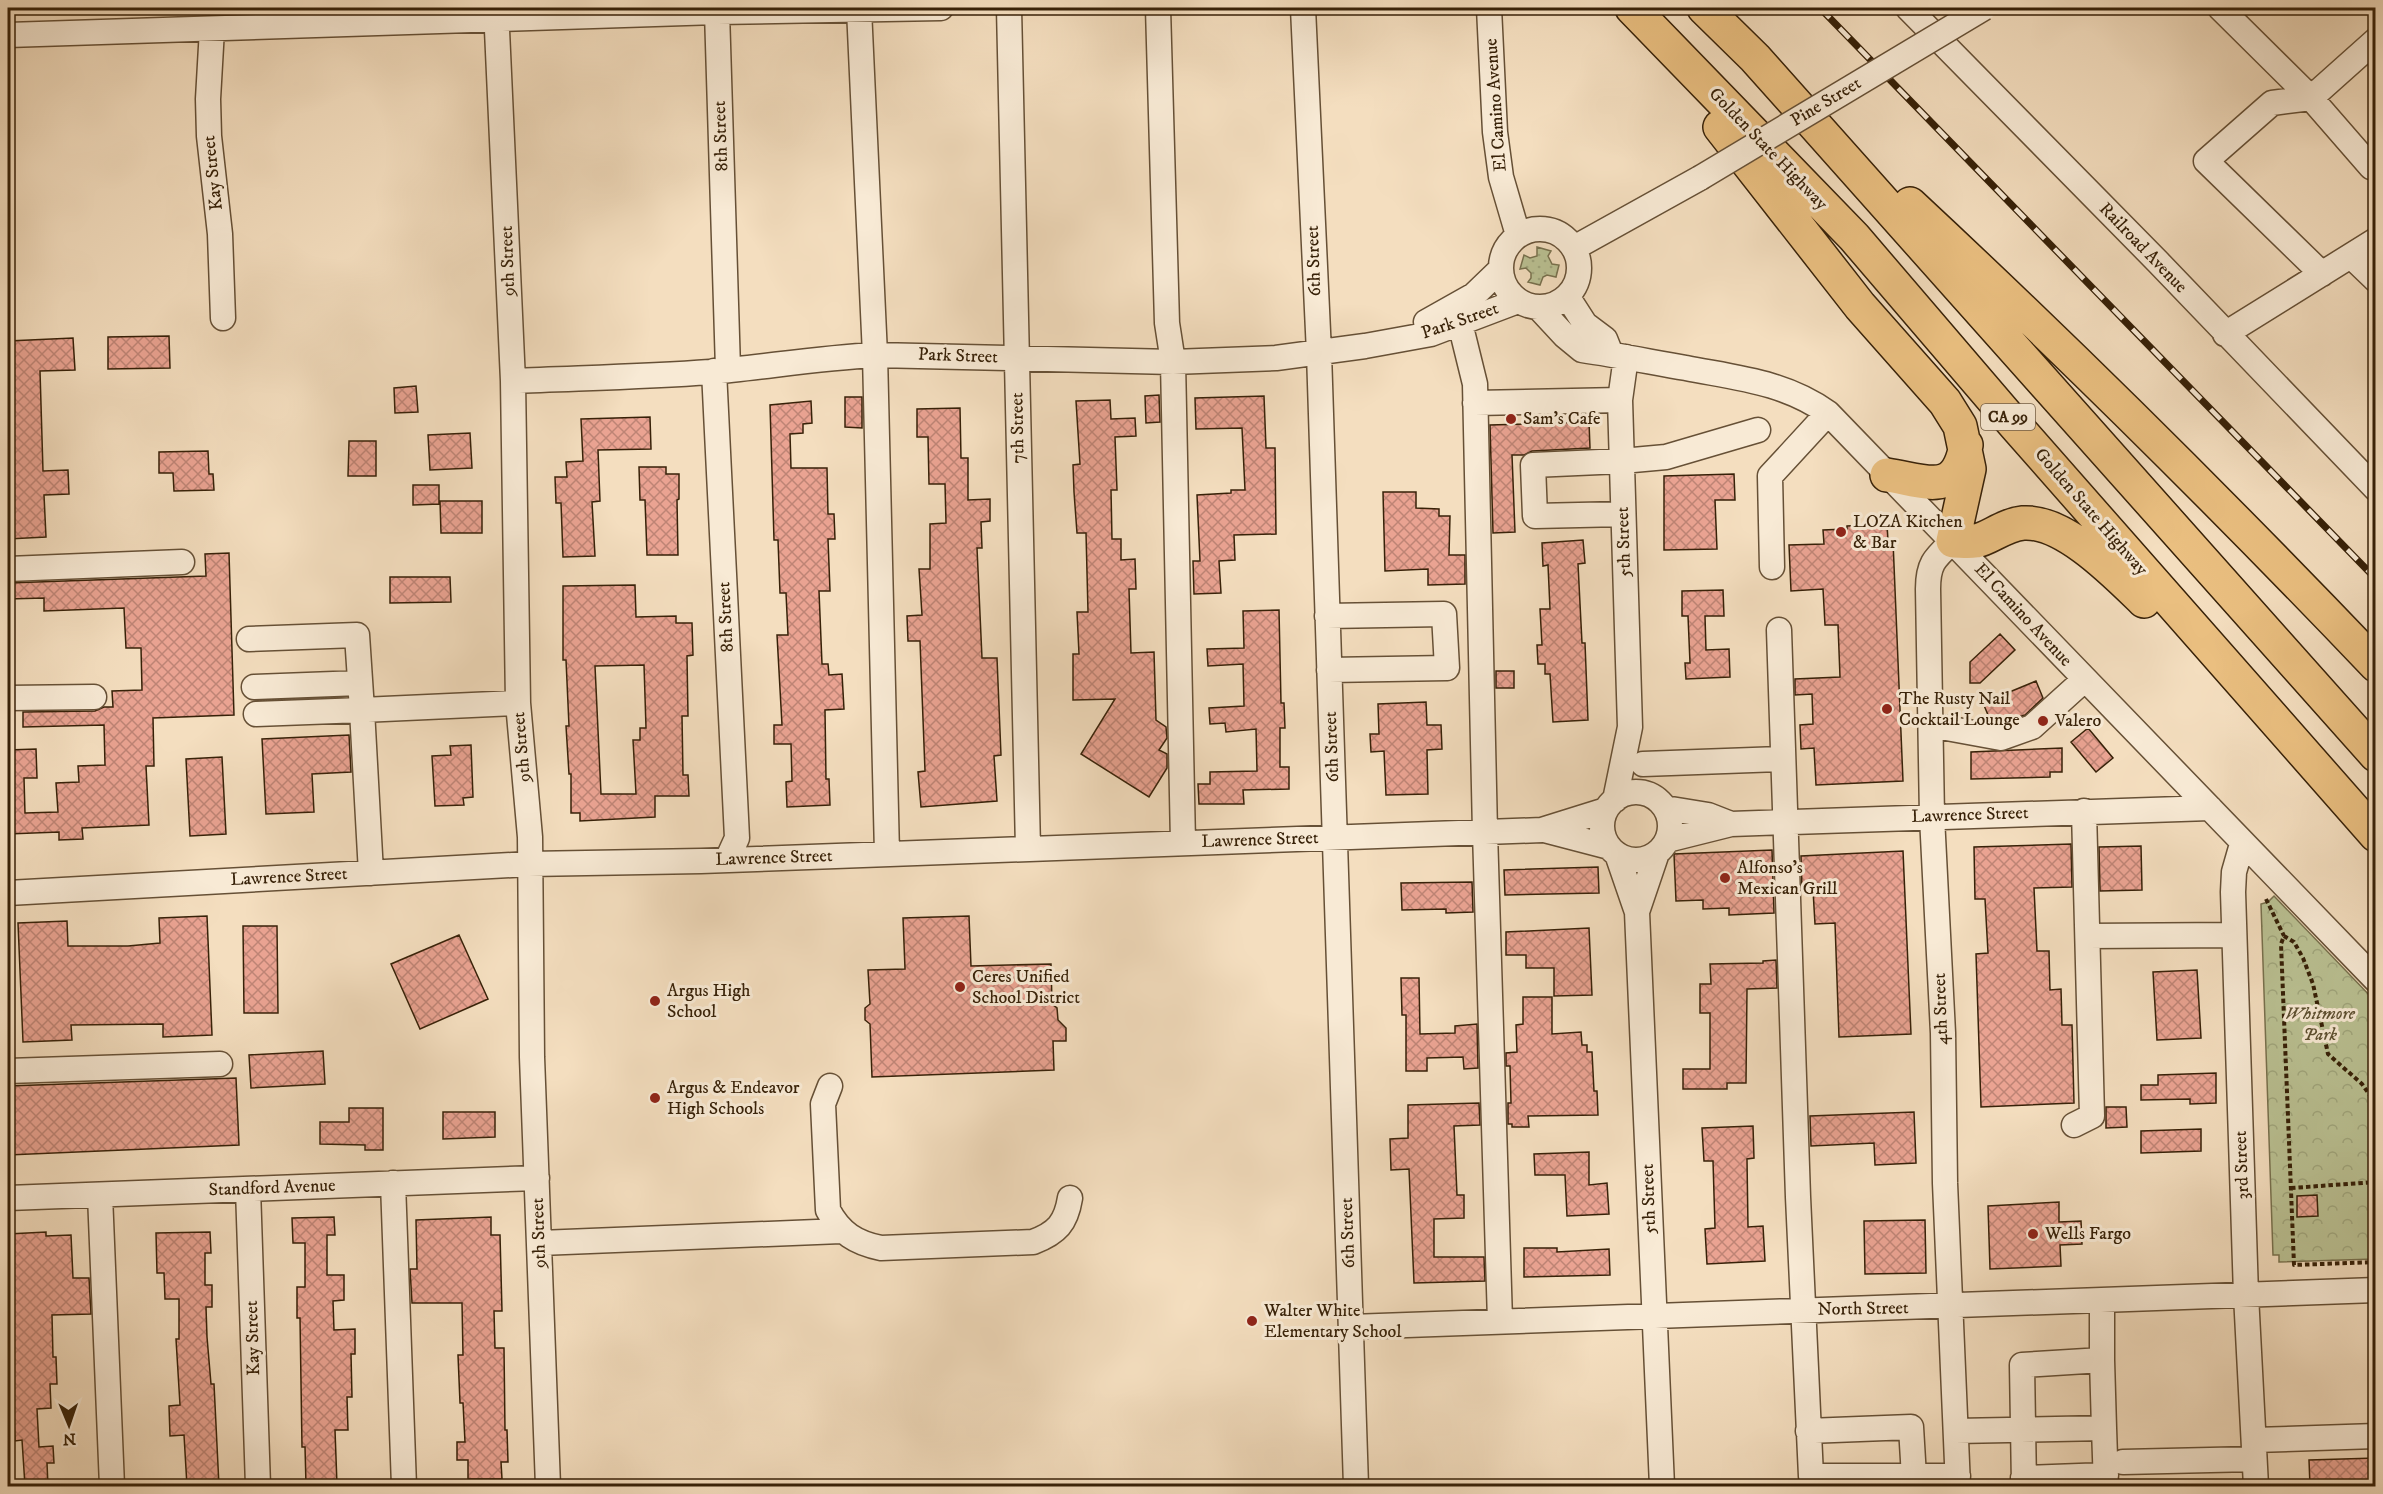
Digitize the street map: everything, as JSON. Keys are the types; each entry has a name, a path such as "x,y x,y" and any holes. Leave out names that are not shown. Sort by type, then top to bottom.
{"highway":[{"path":"1626,8 1860,306 1945,402 1960,426 1969,468 1953,541 1977,541 2005,527 2023,523 2040,525 2067,537 2110,568 2282,729"},
{"name":"Golden State Highway","path":"1632,8 1854,237 2376,836"},
{"name":"CA 99","path":"1704,8 1755,57 2376,755"},
{"path":"1755,57 2032,319 2264,548 2376,665"},
{"path":"1887,475 1928,483 1943,482 1956,473 1962,462 1965,445"}],"street":[{"path":"8,35 212,29 277,17 941,8"},
{"name":"7th Street","path":"1009,8 1028,849"},
{"path":"1158,8 1167,323 1173,362 1183,843"},
{"name":"6th Street","path":"1303,8 1319,353 1356,1486"},
{"name":"El Camino Avenue","path":"1489,8 1495,132 1501,177 1518,235"},
{"name":"Railroad Avenue","path":"1908,8 2158,262 2376,489"},
{"name":"Pine Street","path":"1574,248 1700,178 1984,8"},
{"path":"2220,8 2311,98 2371,166 2376,166"},
{"path":"859,9 875,355 887,854"},
{"name":"8th Street","path":"717,12 721,370 737,838 727,860"},
{"name":"9th Street","path":"497,14 513,381 518,704 530,837 532,1057 548,1486"},
{"name":"Kay Street","path":"212,29 208,136 220,234 223,318"},
{"path":"2322,274 2206,161 2272,103 2311,98 2376,40"},
{"path":"1544,229 1556,232 1568,240 1574,248 1579,264 1578,277 1567,296 1553,306 1528,304 1505,288 1500,270 1504,252 1518,235 1530,230 1544,229"},
{"path":"2225,334 2376,240"},
{"path":"2351,256 2376,280"},
{"name":"Park Street","path":"1402,338 1474,295 1500,270"},
{"path":"1567,296 1585,324 1605,339 1619,356"},
{"name":"Park Street","path":"513,381 642,376 721,370 831,357 875,355 1173,362 1276,358 1431,334 1460,323 1528,304"},
{"name":"El Camino Avenue","path":"1528,304 1582,350 1760,382 1792,391 1811,400 1828,413 2210,808 2242,844 2376,980"},
{"path":"1460,323 1475,384 1485,832 1500,1321"},
{"name":"5th Street","path":"1611,805 1630,727 1619,356"},
{"path":"1475,403 1620,400"},
{"path":"1772,567 1770,476 1828,413"},
{"path":"1623,514 1535,516 1533,465 1666,457 1758,430"},
{"name":"4th Street","path":"1953,541 1933,559 1928,576 1932,817 1942,1022 1945,1183 1958,1481"},
{"path":"8,569 182,562"},
{"path":"1327,616 1444,614 1447,668 1329,670"},
{"path":"1779,630 1811,1481 1914,1477 1958,1481"},
{"path":"249,639 357,635 371,873"},
{"path":"1930,725 2001,738 2032,727 2084,680"},
{"path":"255,687 360,683"},
{"path":"8,698 94,698"},
{"path":"256,714 518,704"},
{"name":"5th Street","path":"1630,727 1660,803"},
{"path":"1643,764 1783,759"},
{"path":"1633,793 1643,793 1660,803 1669,821 1662,846 1644,859 1627,859 1613,851 1603,834 1602,821 1611,805 1633,793"},
{"name":"Lawrence Street","path":"1660,803 1731,824"},
{"name":"Lawrence Street","path":"8,893 529,864 727,860 1542,830 1611,805"},
{"name":"Lawrence Street","path":"1662,846 1731,824 2210,808"},
{"path":"2074,1125 2092,1116 2084,811"},
{"name":"Lawrence Street","path":"1542,830 1613,851"},
{"name":"3rd Street","path":"2242,844 2234,872 2234,935 2246,1295 2256,1486"},
{"name":"5th Street","path":"1637,912 1662,846"},
{"name":"5th Street","path":"1613,851 1637,912 1662,1486"},
{"path":"2088,936 2234,935"},
{"path":"8,1071 220,1065"},
{"path":"830,1086 822,1104 828,1210 835,1225 862,1244 881,1248 1033,1242 1046,1237 1058,1228 1067,1214 1070,1198"},
{"name":"Standford Avenue","path":"8,1198 537,1178"},
{"path":"393,1183 404,1486"},
{"name":"Kay Street","path":"248,1189 258,1486"},
{"path":"100,1195 112,1486"},
{"path":"540,1243 842,1231"},
{"name":"North Street","path":"1351,1327 2376,1290"},
{"path":"2102,1301 2104,1428 2112,1474"},
{"path":"2102,1360 2022,1365 2024,1482 2112,1474 2254,1450 2376,1436"},
{"path":"1808,1431 1911,1427 1914,1477"},
{"path":"1956,1431 2104,1428"}],"path":[{"path":"2266,899 2284,936 2294,942 2303,958 2313,984 2328,1054 2362,1084 2376,1104"},
{"path":"2284,936 2281,944 2294,1265 2376,1262"},
{"path":"2291,1188 2376,1182"}],"green space":[{"path":"1537,247 1551,251 1548,256 1552,264 1559,265 1556,277 1547,275 1543,277 1540,285 1528,282 1531,273 1526,268 1520,269 1524,255 1530,258 1537,256"},
{"name":"Whitmore Park","path":"2274,896 2375,1001 2375,1259 2279,1262 2279,1255 2273,1255 2261,904 2268,902"}],"building":[{"path":"169,336 170,368 108,369 108,337"},
{"path":"73,338 75,370 40,371 43,471 68,470 69,494 44,495 46,537 8,539 8,341"},
{"path":"416,386 418,412 395,413 394,388"},
{"path":"1159,395 1160,422 1146,423 1145,396"},
{"path":"1264,396 1266,448 1275,448 1276,534 1234,535 1235,560 1219,561 1221,593 1194,594 1193,561 1200,561 1197,495 1245,490 1242,428 1196,429 1195,398"},
{"path":"845,397 862,397 862,428 845,427"},
{"path":"1110,400 1111,419 1135,418 1136,436 1115,437 1117,490 1111,490 1112,539 1121,539 1121,560 1135,559 1136,589 1129,589 1131,653 1154,652 1156,720 1166,727 1167,738 1159,750 1167,754 1167,768 1149,797 1081,754 1115,699 1073,700 1073,654 1079,654 1077,612 1088,612 1086,533 1077,533 1074,492 1073,465 1080,464 1076,401"},
{"path":"811,401 812,423 803,424 803,433 790,434 791,468 827,468 828,514 834,514 835,539 828,539 830,591 819,591 822,664 828,664 829,675 842,674 844,709 825,710 826,779 829,779 830,805 787,807 786,782 792,781 791,744 774,744 774,725 782,725 777,635 788,635 786,593 780,593 778,540 774,540 770,405"},
{"path":"960,408 961,458 968,458 968,500 990,499 990,521 981,522 982,548 977,548 982,658 997,658 1001,755 994,756 997,801 921,807 918,772 925,771 920,641 908,641 907,616 922,615 919,569 930,569 930,524 946,523 945,484 929,484 928,437 917,437 917,409"},
{"path":"650,417 651,449 598,450 600,501 592,502 595,556 563,557 561,503 556,503 555,477 567,477 566,462 583,461 581,419"},
{"path":"1589,422 1590,448 1532,451 1524,455 1512,455 1515,532 1493,533 1490,425"},
{"path":"470,433 472,468 430,470 428,435"},
{"path":"349,441 376,441 376,476 348,476"},
{"path":"208,451 209,474 213,474 214,490 174,491 173,473 159,473 159,452"},
{"path":"639,467 666,467 666,474 679,474 678,555 647,555 645,500 640,500"},
{"path":"1734,474 1735,500 1715,500 1717,549 1664,550 1664,476"},
{"path":"413,485 439,485 439,504 413,505"},
{"path":"1383,492 1416,492 1416,508 1439,509 1439,516 1450,516 1449,555 1465,555 1465,584 1428,585 1428,569 1385,571"},
{"path":"440,501 482,501 482,533 441,533"},
{"path":"1887,524 1888,541 1893,541 1903,781 1816,785 1814,748 1801,749 1800,725 1813,724 1812,694 1795,695 1795,679 1840,677 1838,625 1825,625 1823,589 1791,591 1789,545 1824,544 1823,530"},
{"path":"1583,540 1585,563 1578,564 1582,643 1585,643 1588,720 1553,722 1550,674 1545,674 1545,664 1538,664 1537,645 1542,645 1540,609 1550,609 1548,565 1543,566 1542,543"},
{"path":"229,553 234,715 153,718 154,766 146,766 149,825 82,828 83,839 59,840 59,832 8,834 8,750 36,749 37,778 24,778 25,813 58,812 56,783 79,782 78,766 105,765 104,725 23,727 23,712 95,711 104,707 113,707 112,691 142,690 141,648 126,648 124,608 44,611 44,598 8,599 8,583 206,576 205,554"},
{"path":"390,577 450,577 451,602 390,603"},
{"path":"635,585 636,617 676,616 676,623 692,623 693,655 687,656 688,716 682,716 683,775 688,775 689,796 655,796 655,817 580,821 580,813 571,813 571,774 569,774 566,726 569,726 566,660 563,660 563,586","holes":["644,665 646,728 640,728 640,740 633,740 636,794 601,794 595,666"]},
{"path":"1723,590 1724,616 1705,616 1706,650 1729,649 1730,677 1686,679 1685,663 1690,663 1688,616 1682,616 1682,591"},
{"path":"1279,610 1281,703 1284,703 1285,728 1280,728 1280,767 1289,767 1289,789 1243,790 1244,804 1199,804 1198,784 1210,784 1210,772 1257,771 1256,729 1226,732 1225,723 1210,724 1209,708 1244,706 1243,664 1208,666 1207,649 1244,648 1243,611"},
{"path":"2000,634 2015,650 1980,683 1970,683 1970,662"},
{"path":"1496,671 1514,671 1514,688 1496,688"},
{"path":"2036,681 2043,698 2025,715 2000,723 1991,722 1983,703"},
{"path":"1426,702 1427,725 1441,725 1442,749 1427,750 1428,794 1386,795 1384,751 1371,752 1370,734 1379,734 1378,704"},
{"path":"2088,728 2113,758 2096,772 2071,742"},
{"path":"349,735 351,772 312,774 314,812 266,814 262,739"},
{"path":"471,745 473,797 463,798 464,805 435,806 432,756 451,755 450,746"},
{"path":"2062,748 2062,772 2050,772 2050,777 1971,779 1971,752"},
{"path":"222,757 226,834 190,836 186,759"},
{"path":"2071,844 2072,887 2034,888 2037,951 2049,951 2050,990 2061,989 2062,1025 2072,1025 2074,1103 1981,1107 1976,954 1988,953 1985,899 1975,899 1974,847"},
{"path":"2141,846 2142,890 2100,891 2099,847"},
{"path":"1772,850 1774,913 1729,915 1729,908 1703,909 1703,900 1676,901 1674,854"},
{"path":"1903,851 1911,1034 1839,1037 1835,923 1815,924 1813,890 1802,890 1801,856"},
{"path":"1598,867 1599,893 1505,895 1504,870"},
{"path":"1472,882 1473,912 1446,913 1446,909 1402,910 1401,883"},
{"path":"207,916 212,1035 163,1037 163,1024 71,1025 72,1040 23,1042 18,923 67,921 68,946 128,946 160,943 159,918"},
{"name":"Ceres Unified School District","path":"969,916 971,966 1051,964 1052,1004 1057,1008 1058,1020 1066,1028 1066,1041 1053,1041 1054,1070 872,1077 870,1024 865,1020 865,1008 870,1004 868,970 905,969 903,918"},
{"path":"243,926 277,926 278,1013 244,1013"},
{"path":"1589,928 1592,995 1554,996 1554,968 1526,968 1526,955 1506,955 1506,932"},
{"path":"459,935 488,999 420,1029 391,964"},
{"path":"1776,960 1777,988 1747,989 1746,1083 1727,1083 1727,1089 1683,1089 1683,1069 1710,1069 1710,1013 1700,1013 1700,984 1711,984 1710,964 1763,963 1763,961"},
{"path":"2197,970 2201,1038 2157,1040 2153,972"},
{"path":"1401,978 1419,978 1420,1034 1455,1033 1455,1026 1477,1024 1478,1068 1464,1069 1463,1057 1427,1058 1427,1071 1406,1071 1406,1015 1402,1015"},
{"path":"1523,997 1552,997 1552,1034 1581,1032 1582,1045 1587,1045 1587,1052 1592,1052 1598,1115 1528,1116 1529,1127 1512,1127 1512,1124 1508,1124 1508,1103 1511,1103 1510,1066 1506,1066 1506,1053 1517,1052 1516,1025 1523,1024"},
{"path":"323,1051 325,1084 251,1088 249,1055"},
{"path":"2216,1073 2216,1103 2190,1104 2190,1099 2141,1100 2141,1085 2158,1085 2158,1075"},
{"path":"236,1078 239,1145 8,1155 8,1086"},
{"path":"1479,1103 1480,1125 1454,1126 1457,1195 1464,1195 1464,1218 1434,1219 1434,1257 1484,1257 1485,1281 1414,1283 1409,1169 1391,1170 1390,1139 1408,1138 1408,1105"},
{"path":"2106,1107 2126,1107 2127,1127 2106,1128"},
{"path":"349,1108 383,1108 383,1150 365,1150 365,1145 320,1144 320,1122 349,1122"},
{"path":"443,1112 495,1112 495,1137 443,1139"},
{"path":"1914,1112 1916,1163 1875,1165 1874,1143 1811,1146 1810,1116"},
{"path":"1753,1126 1754,1158 1747,1159 1748,1227 1763,1226 1765,1261 1707,1264 1705,1229 1715,1228 1713,1161 1704,1161 1702,1128"},
{"path":"2201,1129 2201,1151 2141,1153 2141,1131"},
{"path":"1589,1152 1589,1185 1607,1183 1609,1214 1567,1216 1565,1175 1535,1175 1534,1154"},
{"path":"2317,1195 2318,1216 2297,1217 2297,1196"},
{"path":"2059,1202 2059,1222 2081,1221 2082,1244 2060,1245 2061,1266 1990,1269 1988,1206"},
{"path":"334,1217 335,1235 327,1235 327,1275 344,1275 344,1300 333,1301 334,1330 355,1329 355,1354 351,1354 352,1397 347,1397 348,1430 335,1430 337,1485 306,1485 305,1447 302,1447 300,1318 297,1318 297,1287 305,1287 305,1243 293,1243 292,1218"},
{"path":"491,1217 491,1235 500,1235 502,1311 494,1311 495,1348 504,1348 505,1430 507,1430 508,1462 501,1462 502,1479 468,1479 468,1460 457,1460 457,1442 465,1442 463,1403 460,1403 458,1355 463,1355 462,1303 412,1303 410,1269 417,1269 416,1220"},
{"path":"1925,1220 1926,1273 1865,1274 1864,1221"},
{"path":"46,1232 46,1236 71,1235 73,1278 89,1278 91,1314 52,1315 53,1357 56,1357 57,1384 50,1384 51,1408 37,1409 39,1447 53,1446 54,1463 47,1463 48,1486 25,1486 22,1440 15,1441 12,1381 9,1382 8,1349 11,1349 8,1234"},
{"path":"210,1232 211,1253 205,1253 205,1285 212,1285 212,1307 206,1307 207,1337 211,1384 214,1384 219,1486 187,1486 184,1435 170,1436 169,1406 180,1405 176,1339 179,1339 179,1299 165,1299 164,1273 157,1273 156,1233"},
{"path":"1524,1248 1557,1248 1557,1252 1609,1249 1610,1275 1524,1277"},
{"path":"2376,1458 2376,1486 2310,1486 2309,1460"}],"railway":[{"path":"1820,8 2376,579"}],"place":[{"name":"Sam's Cafe","path":"1511,419"},
{"name":"LOZA Kitchen & Bar","path":"1841,532"},
{"name":"The Rusty Nail Cocktail Lounge","path":"1887,709"},
{"name":"Valero","path":"2043,721"},
{"name":"Alfonso's Mexican Grill","path":"1725,878"},
{"name":"Ceres Unified School District","path":"960,987"},
{"name":"Argus High School","path":"655,1001"},
{"name":"Argus & Endeavor High Schools","path":"655,1098"},
{"name":"Wells Fargo","path":"2033,1234"},
{"name":"Walter White Elementary School","path":"1252,1321"}]}
